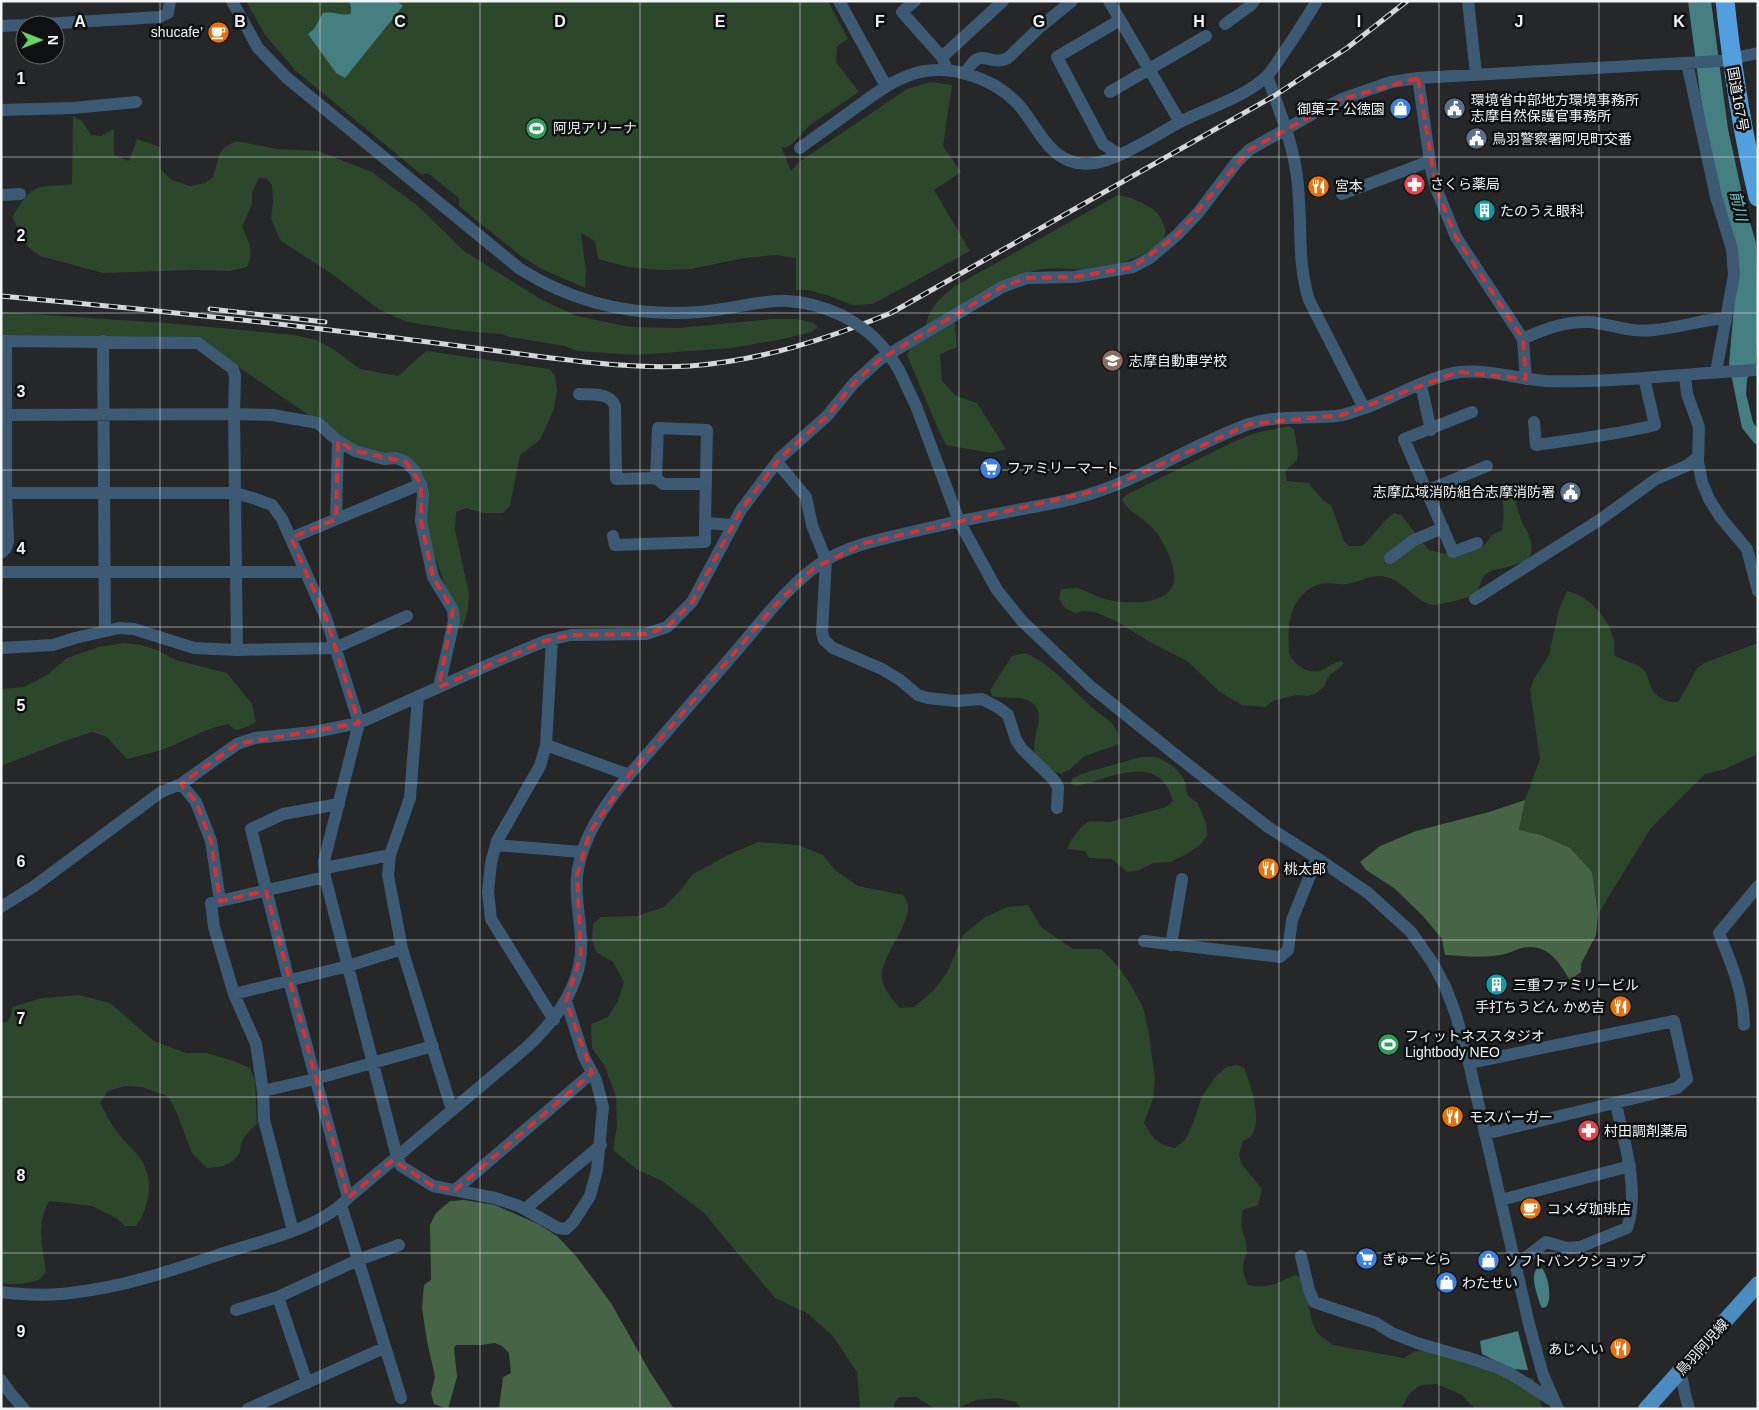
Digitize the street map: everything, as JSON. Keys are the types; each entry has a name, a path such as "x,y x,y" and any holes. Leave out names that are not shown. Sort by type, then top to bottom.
{"highway":[{"name":"国道167号","path":"1725,1 1725,60 1758,196"}],"main road":[{"name":"鳥羽阿児線","path":"1646,1409 1758,1284"}],"street":[{"path":"65,23 160,17 168,13 170,1"},
{"path":"232,1 258,48 287,78 520,269 536,279 579,298 626,310 669,313 697,312 768,300 790,300 812,304 841,315 875,336 900,370 916,406 959,521 997,590 1022,621 1090,686 1268,827 1368,893 1411,932 1432,962 1445,986 1456,1015 1543,1375 1556,1405"},
{"path":"839,1 886,86"},
{"path":"915,1 902,12 942,57 947,70"},
{"path":"942,57 1003,1"},
{"path":"965,74 975,59 1002,60 1008,58 1040,27 1072,1"},
{"path":"1109,1 1180,122"},
{"path":"1225,24 1254,1"},
{"path":"1468,1 1476,74"},
{"path":"800,148 886,86 913,74 947,70 988,82 1003,92 1017,103 1049,146 1063,159 1077,163 1106,161 1254,86 1267,76 1294,38 1313,2"},
{"path":"1120,20 1056,57 1103,144 1120,154"},
{"path":"1,26 15,25"},
{"path":"1110,92 1206,36"},
{"path":"1,907 33,887 161,792 181,784 237,744 255,738 314,732 359,723 438,687 552,640 572,635 646,634 667,627 692,602 741,510 777,462 827,416 854,383 879,360 1002,287 1026,278 1075,276 1114,271 1132,267 1150,258 1177,235 1198,212 1236,163 1249,150 1316,112 1391,82 1418,78 1725,60 1758,53"},
{"path":"1690,62 1716,197 1732,249 1734,275 1726,318 1720,372"},
{"path":"1267,76 1294,159 1298,185 1301,264 1309,300 1364,408"},
{"path":"1418,78 1430,162 1436,188 1456,237 1523,339 1526,379"},
{"path":"1,110 72,108 136,102"},
{"path":"1342,194 1430,162"},
{"path":"1,195 20,194"},
{"path":"1523,339 1538,331 1572,323 1591,322 1640,331 1654,330 1706,319 1726,318"},
{"path":"1,553 6,548 8,541 4,494 4,341 198,343 233,369 235,376 237,650"},
{"path":"103,341 105,631"},
{"path":"1,1292 22,1294 75,1293 112,1287 173,1270 305,1227 345,1202 527,1047 554,1020 574,985 582,944 577,875 582,852 590,832 602,812 629,775 778,602 814,568 826,560 865,543 959,521 1076,498 1108,488 1250,424 1285,418 1342,415 1458,372 1553,380 1644,378 1758,370"},
{"path":"1685,375 1687,394 1698,427 1698,457 1702,482 1709,499 1721,518 1747,550 1751,558 1758,591"},
{"path":"1534,422 1536,445 1613,433 1626,433 1655,425 1644,378"},
{"path":"1421,385 1431,430"},
{"path":"579,394 607,396 613,399 615,406 616,479 656,478 663,484 706,484"},
{"path":"1472,412 1404,440 1453,552 1477,542"},
{"path":"3,415 272,415 318,423 338,441 355,451 384,459 396,458 406,462 415,472 421,484 423,493 421,521 433,577 453,610 454,621 438,687"},
{"path":"613,536 615,545 705,542 707,430 658,428 656,478"},
{"path":"336,519 338,441"},
{"path":"1475,599 1601,519 1656,480 1686,466 1698,457"},
{"path":"777,462 806,497 812,525 826,560 822,632 824,640 833,648 882,669 900,680 918,695 933,699 956,701 982,699 999,708 1008,715 1016,740 1022,749 1058,787 1057,808"},
{"path":"1426,491 1487,466"},
{"path":"291,538 421,484"},
{"path":"4,494 235,493 272,506 282,518 326,618 359,723 324,861 325,873 397,1157 401,1166 433,1186 495,1198 525,1209 558,1228 566,1229 574,1221 590,1196 598,1170 603,1107 596,1080 584,1057 566,1001"},
{"path":"705,523 732,525"},
{"path":"1390,558 1414,540 1443,528"},
{"path":"1,572 236,574 306,572"},
{"path":"1,648 53,645 119,628 134,628 194,648 237,650 335,648 407,616"},
{"path":"552,640 546,745 540,766 496,845 491,864 488,892 491,919 554,1020"},
{"path":"418,696 410,798 390,855 388,875 402,949 452,1110"},
{"path":"546,745 629,775"},
{"path":"181,784 196,802 211,841 220,901"},
{"path":"339,804 283,814 251,829 315,1079 358,1260 401,1398"},
{"path":"496,845 582,852"},
{"path":"293,1231 264,1120 263,1091 256,1044 234,994 214,927 211,903 266,891 390,855"},
{"path":"1144,942 1280,957 1288,950 1292,920 1317,858"},
{"path":"1171,945 1182,879"},
{"path":"1744,1026 1744,1003 1738,981 1719,933 1758,886"},
{"path":"234,994 348,966 402,949"},
{"path":"1469,1063 1674,1021 1687,1079 1677,1088 1485,1134"},
{"path":"263,1091 315,1079 433,1046"},
{"path":"455,1190 592,1073"},
{"path":"1516,1266 1546,1242 1568,1248 1580,1247 1627,1228 1632,1215 1630,1166 1616,1104"},
{"path":"525,1209 600,1145"},
{"path":"1501,1200 1630,1166"},
{"path":"236,1310 278,1297 358,1260 399,1244"},
{"path":"1301,1256 1309,1290 1314,1302 1376,1323 1392,1333 1417,1343 1496,1367 1511,1374 1556,1405"},
{"path":"278,1297 307,1382"},
{"path":"248,1409 384,1348"},
{"path":"1680,1371 1690,1409"},
{"path":"1,1380 24,1409"}],"highlighted area":[{"path":"1418,78 1436,188 1456,237 1523,339 1526,379 1458,372 1342,415 1250,424 1108,488 865,543 814,568 778,602 629,775 590,832 577,875 581,955 566,1001 592,1073 455,1190 433,1186 393,1160 348,1198 266,891 220,901 211,841 196,802 181,784 237,744 359,723 326,618 291,538 336,519 338,441 355,451 406,462 421,484 421,521 433,577 453,610 439,687 545,641 571,635 646,634 667,627 692,602 741,510 780,458 827,416 854,383 879,360 1002,287 1027,278 1075,277 1133,267 1177,235 1249,150 1342,99"}],"green space":[{"path":"246,1 828,1 848,39 837,46 836,62 859,92 810,125 792,144 785,148 781,146 791,171 799,162 907,89 931,82 952,85 943,146 961,172 934,190 970,251 873,304 852,305 827,295 808,290 796,290 796,258 776,255 744,258 691,269 661,270 628,267 598,259 595,241 581,233 586,271 585,288 540,268 521,256 459,206 459,198 429,174 422,175 296,71 265,35"},
{"path":"73,116 82,121 91,135 101,136 114,129 114,155 129,161 137,139 160,147 161,170 172,180 190,186 205,183 213,177 220,153 225,147 236,141 277,149 318,151 372,172 418,206 464,251 542,300 577,316 630,327 679,328 771,319 796,319 812,322 818,327 811,332 783,339 731,348 636,355 577,351 565,346 501,334 465,331 407,322 380,310 329,272 281,241 271,219 272,185 266,178 259,178 252,192 252,204 242,227 250,247 247,267 230,271 193,270 103,273 40,256 27,246 12,217 31,191 45,186 72,184"},
{"path":"1118,195 1141,202 1157,212 1165,228 1165,236 1159,244 1138,256 1102,268 1045,269 1029,272 995,285 978,294 963,305 954,316 957,347 940,354 942,381 956,396 977,403 1006,449 991,453 946,445 907,355 910,348 922,340 932,309 955,286"},
{"path":"1,312 166,323 295,335 316,340 333,349 360,369 398,376 427,351 549,369 555,375 557,391 554,409 540,440 520,455 510,506 503,513 483,513 466,508 456,512 455,530 469,593 468,609 462,629 460,629 428,536 418,470 378,453 354,446 199,339 1,335"},
{"path":"1289,426 1294,429 1298,453 1297,460 1285,471 1287,481 1309,483 1325,502 1331,505 1344,541 1349,546 1362,546 1394,513 1401,515 1429,550 1455,554 1479,548 1492,535 1501,531 1503,525 1502,488 1503,482 1505,482 1514,495 1521,520 1528,533 1532,549 1531,554 1518,564 1486,574 1482,578 1476,594 1436,605 1424,602 1393,579 1382,576 1347,584 1327,583 1315,586 1301,596 1293,611 1288,635 1289,654 1298,665 1305,670 1314,672 1341,661 1344,663 1327,679 1325,686 1315,694 1308,696 1296,695 1273,701 1265,707 1242,705 1220,692 1187,661 1150,642 1116,621 1095,612 1084,611 1075,613 1065,608 1059,599 1061,589 1076,588 1105,599 1127,602 1158,599 1166,594 1172,588 1174,573 1166,549 1153,528 1129,509 1122,499 1126,495 1233,442 1255,433"},
{"path":"1567,591 1583,597 1597,609 1608,624 1614,640 1615,656 1644,670 1654,692 1668,701 1679,701 1697,668 1704,663 1758,643 1758,754 1725,769 1705,774 1651,828 1598,914 1592,872 1519,830 1525,800 1540,759 1530,690 1534,679 1549,655 1559,609"},
{"path":"124,643 141,645 157,650 176,660 227,673 252,704 256,722 236,730 228,724 207,730 164,749 127,759 107,737 92,732 1,766 1,689 24,687 47,675 67,658 99,647"},
{"path":"1025,653 1054,671 1095,710 1111,722 1117,732 1119,744 1085,756 1069,770 1061,774 1045,767 1037,758 1034,748 1039,718 1037,710 1027,700 992,696 990,690 1012,656"},
{"path":"1141,757 1157,757 1179,772 1186,784 1187,795 1197,802 1206,823 1207,836 1201,844 1187,854 1170,862 1153,863 1140,870 1127,872 1112,859 1089,858 1085,851 1067,849 1071,840 1083,825 1090,821 1110,822 1166,807 1173,801 1166,785 1157,776 1145,772 1118,774 1076,786 1071,784 1072,779 1081,774"},
{"path":"1525,800 1519,830 1541,835 1570,848 1592,872 1598,914 1596,935 1581,964 1581,972 1570,980 1557,960 1538,948 1522,948 1506,954 1493,956 1445,955 1442,939 1423,916 1394,888 1366,870 1360,862 1380,846 1416,831 1489,812"},
{"path":"758,842 798,845 823,855 835,870 858,886 903,895 908,904 908,913 887,957 882,974 885,988 900,1008 914,1007 934,990 948,971 963,935 984,918 1007,907 1028,905 1041,927 1073,949 1101,949 1115,963 1129,982 1143,1007 1149,1033 1155,1080 1153,1099 1144,1123 1159,1143 1175,1148 1186,1139 1202,1096 1216,1076 1227,1067 1237,1065 1244,1068 1254,1103 1256,1123 1250,1137 1243,1141 1239,1154 1241,1163 1262,1189 1258,1205 1243,1210 1241,1222 1247,1250 1243,1268 1248,1285 1268,1286 1295,1275 1303,1278 1312,1322 1317,1333 1333,1345 1404,1358 1413,1352 1426,1350 1517,1377 1533,1378 1543,1409 1475,1409 1462,1395 1437,1384 1421,1385 1410,1393 1401,1409 1021,1409 1016,1402 998,1398 976,1400 956,1409 935,1409 916,1397 899,1397 894,1404 894,1409 860,1409 857,1372 833,1336 807,1313 775,1298 704,1213 662,1181 638,1170 613,1150 617,1126 616,1096 604,1065 592,1048 591,1024 608,1017 618,1001 624,982 613,962 596,952 592,940 593,924 601,917 637,916 664,907 693,874 728,855"},
{"path":"79,995 110,1003 154,1041 186,1053 206,1053 250,1068 255,1081 257,1124 245,1137 241,1144 240,1153 233,1161 207,1168 192,1153 169,1098 142,1087 125,1086 108,1091 100,1103 115,1130 140,1158 145,1167 149,1190 144,1213 136,1226 125,1226 116,1218 92,1206 49,1201 41,1228 46,1272 40,1279 32,1282 1,1283 1,1023 7,1022 11,1016 12,1007 42,998"},
{"path":"464,1200 495,1205 538,1224 557,1236 576,1256 611,1303 650,1372 674,1409 499,1409 503,1377 511,1373 509,1353 502,1346 495,1343 456,1345 454,1348 457,1377 448,1409 434,1404 431,1393 435,1377 422,1308 424,1285 431,1280 430,1225 436,1213 450,1201"}],"water":[{"path":"349,1 397,1 403,6 345,78 336,73 308,34 314,29 323,13 351,14"},
{"name":"前川","path":"1688,1 1711,1 1728,129 1743,198 1756,243 1758,326 1756,363 1747,379 1746,394 1753,422 1758,430 1758,443 1755,444 1742,428 1729,364 1738,260 1711,155 1700,93"},
{"path":"1540,1266 1543,1269 1549,1286 1548,1303 1546,1307 1542,1308 1534,1278 1536,1269"},
{"path":"1518,1331 1528,1370 1512,1369 1482,1354 1480,1341"}],"railway":[{"path":"1,296 279,324 609,364 650,367 690,366 767,354 818,340 891,313 1274,96 1347,48 1407,1"},
{"path":"210,309 325,322"}],"place":[{"name":"shucafe’","path":"219,32"},
{"name":"環境省中部地方環境事務所 志摩自然保護官事務所","path":"1455,108"},
{"name":"御菓子 公徳園","path":"1401,109"},
{"name":"阿児アリーナ","path":"537,128"},
{"name":"鳥羽警察署阿児町交番","path":"1476,139"},
{"name":"さくら薬局","path":"1414,184"},
{"name":"宮本","path":"1319,186"},
{"name":"たのうえ眼科","path":"1484,211"},
{"name":"志摩自動車学校","path":"1113,361"},
{"name":"ファミリーマート","path":"991,468"},
{"name":"志摩広域消防組合志摩消防署","path":"1571,492"},
{"name":"桃太郎","path":"1268,869"},
{"name":"三重ファミリービル","path":"1497,985"},
{"name":"手打ちうどん かめ吉","path":"1621,1007"},
{"name":"フィットネススタジオ Lightbody NEO","path":"1389,1044"},
{"name":"モスバーガー","path":"1453,1117"},
{"name":"村田調剤薬局","path":"1588,1131"},
{"name":"コメダ珈琲店","path":"1531,1209"},
{"name":"ぎゅーとら","path":"1366,1259"},
{"name":"ソフトバンクショップ","path":"1489,1261"},
{"name":"わたせい","path":"1446,1283"},
{"name":"あじへい","path":"1620,1349"}]}
